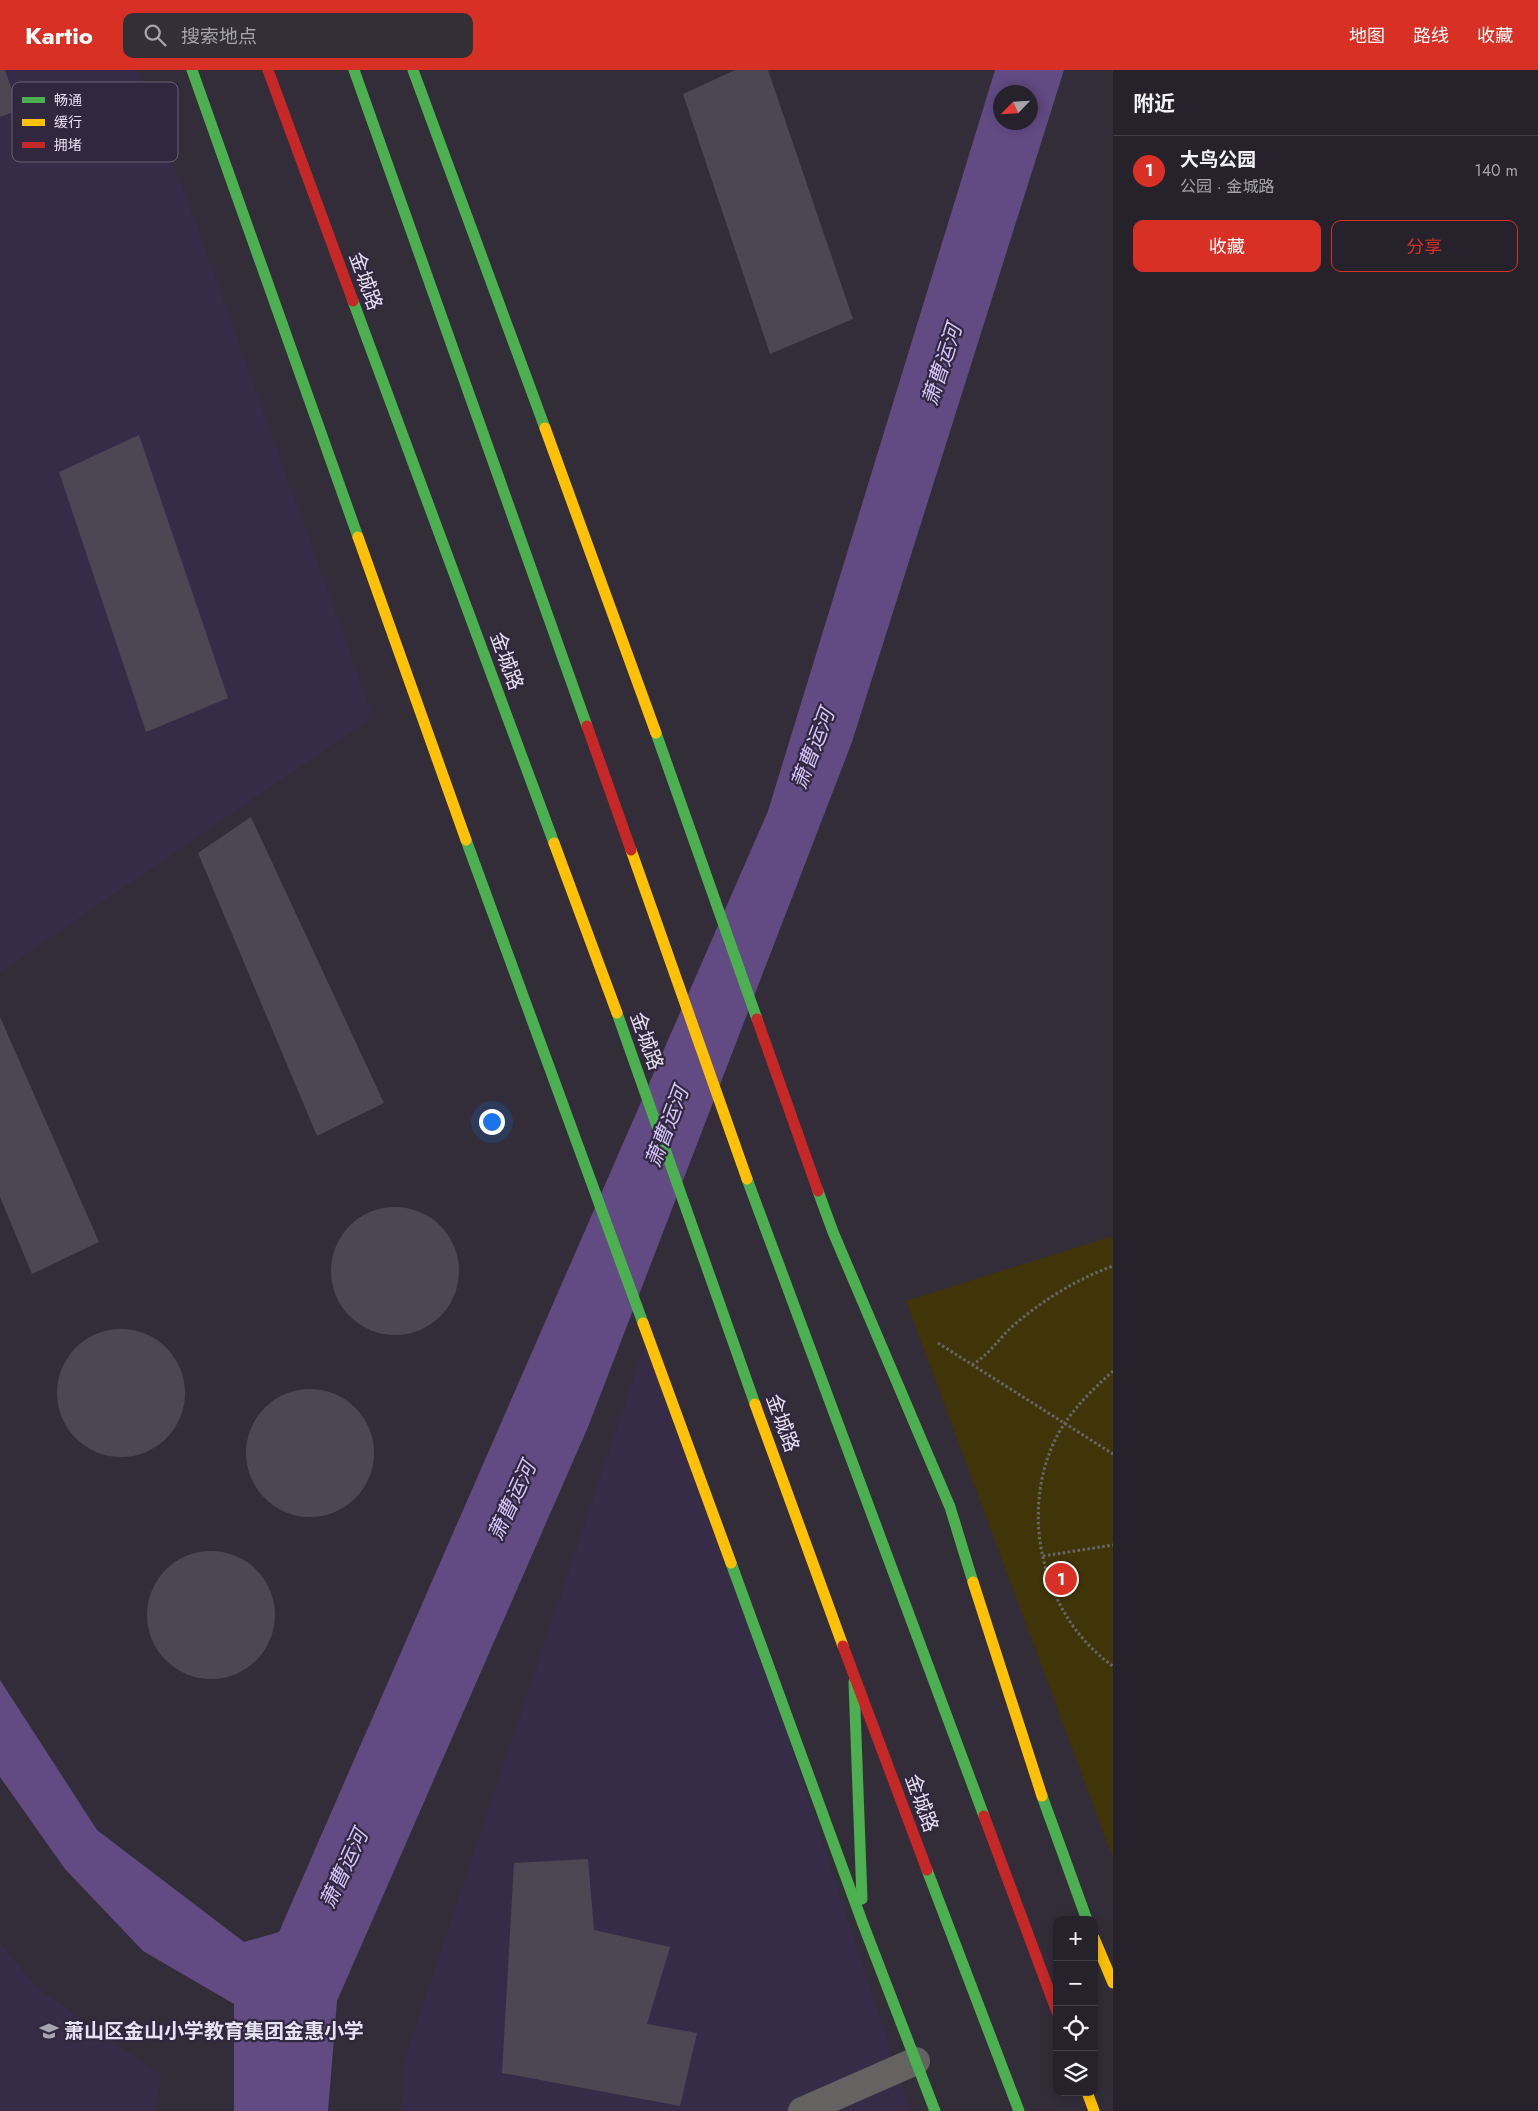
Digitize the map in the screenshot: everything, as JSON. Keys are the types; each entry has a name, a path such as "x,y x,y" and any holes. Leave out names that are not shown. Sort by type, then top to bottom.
{"main road":[{"path":"192,70 438,767 863,1924 936,2111"},
{"name":"金城路","path":"268,70 631,1050 684,1205 925,1867 1019,2111"},
{"path":"354,70 545,605 721,1108 1055,2006"},
{"path":"413,70 610,604 833,1232 950,1507 1021,1735 1085,1916"},
{"path":"854,1673 863,1924"},
{"path":"1098,1947 1113,1983"},
{"path":"1088,2096 1094,2111"}],"street":[{"path":"802,2111 916,2061"}],"path":[{"path":"972,1365 987,1355 1013,1326 1053,1296 1095,1272 1113,1266"},
{"path":"938,1344 1113,1454"},
{"path":"1113,1372 1082,1399 1056,1438 1041,1482 1038,1529 1046,1576 1067,1618 1085,1642 1113,1666"},
{"path":"1043,1556 1113,1545"}],"shaded area":[{"path":"0,70 137,70 142,82 12,82 12,162 173,162 373,717 0,972"},
{"path":"1113,1236 1113,1858 906,1301"},
{"path":"653,1321 910,2111 402,2111 405,2060"},
{"name":"萧山区金山小学教育集团金惠小学","path":"0,1943 36,1987 162,2076 154,2111 0,2111"}],"water":[{"name":"萧曹运河","path":"995,70 1064,70 852,742 588,1427 337,2001 328,2111 234,2111 234,2004 143,1951 65,1869 0,1777 0,1680 97,1830 244,1942 279,1932 768,811"}],"building":[{"path":"0,70 5,70 12,90 12,113 0,117"},
{"path":"735,70 768,70 853,319 770,354 683,94"},
{"path":"139,435 228,698 146,732 59,472"},
{"path":"251,817 384,1103 317,1136 198,853"},
{"path":"0,1017 99,1242 32,1274 0,1197"},
{"path":"395,1207 419,1212 440,1226 454,1247 459,1271 454,1295 440,1316 419,1330 395,1335 371,1330 350,1316 336,1295 331,1271 336,1247 350,1226 371,1212"},
{"path":"121,1329 145,1334 166,1348 180,1369 185,1393 180,1417 166,1438 145,1452 121,1457 97,1452 76,1438 62,1417 57,1393 62,1369 76,1348 97,1334"},
{"path":"310,1389 334,1394 355,1408 369,1429 374,1453 369,1477 355,1498 334,1512 310,1517 286,1512 265,1498 251,1477 246,1453 251,1429 265,1408 286,1394"},
{"path":"211,1551 235,1556 256,1570 270,1591 275,1615 270,1639 256,1660 235,1674 211,1679 187,1674 166,1660 152,1639 147,1615 152,1591 166,1570 187,1556"},
{"path":"588,1859 594,1930 670,1947 647,2024 697,2033 680,2106 502,2073 514,1863"}],"traffic: fast":[{"path":"192,70 358,537"},
{"path":"354,70 587,726"},
{"path":"413,70 545,428"},
{"path":"353,301 554,843"},
{"path":"656,733 757,1019"},
{"path":"466,840 643,1323"},
{"path":"617,1013 755,1404"},
{"path":"747,1179 984,1816"},
{"path":"818,1191 833,1232 950,1507 973,1582"},
{"path":"731,1563 863,1924 935,2111"},
{"path":"854,1682 862,1899"},
{"path":"1042,1796 1086,1916"},
{"path":"927,1870 1019,2111"}],"traffic: slow":[{"path":"545,428 656,733"},
{"path":"358,537 466,840"},
{"path":"554,843 617,1013"},
{"path":"631,850 747,1179"},
{"path":"643,1323 731,1563"},
{"path":"755,1404 843,1646"},
{"path":"973,1582 1042,1796"},
{"path":"1098,1947 1113,1983"},
{"path":"1088,2096 1094,2111"}],"traffic: jam":[{"path":"268,70 353,301"},
{"path":"587,726 631,850"},
{"path":"757,1019 818,1191"},
{"path":"843,1646 927,1870"},
{"path":"984,1816 1055,2006"}],"place":[{"name":"大鸟公园","path":"1061,1579"},
{"name":"萧山区金山小学教育集团金惠小学","path":"49,2031"}]}
